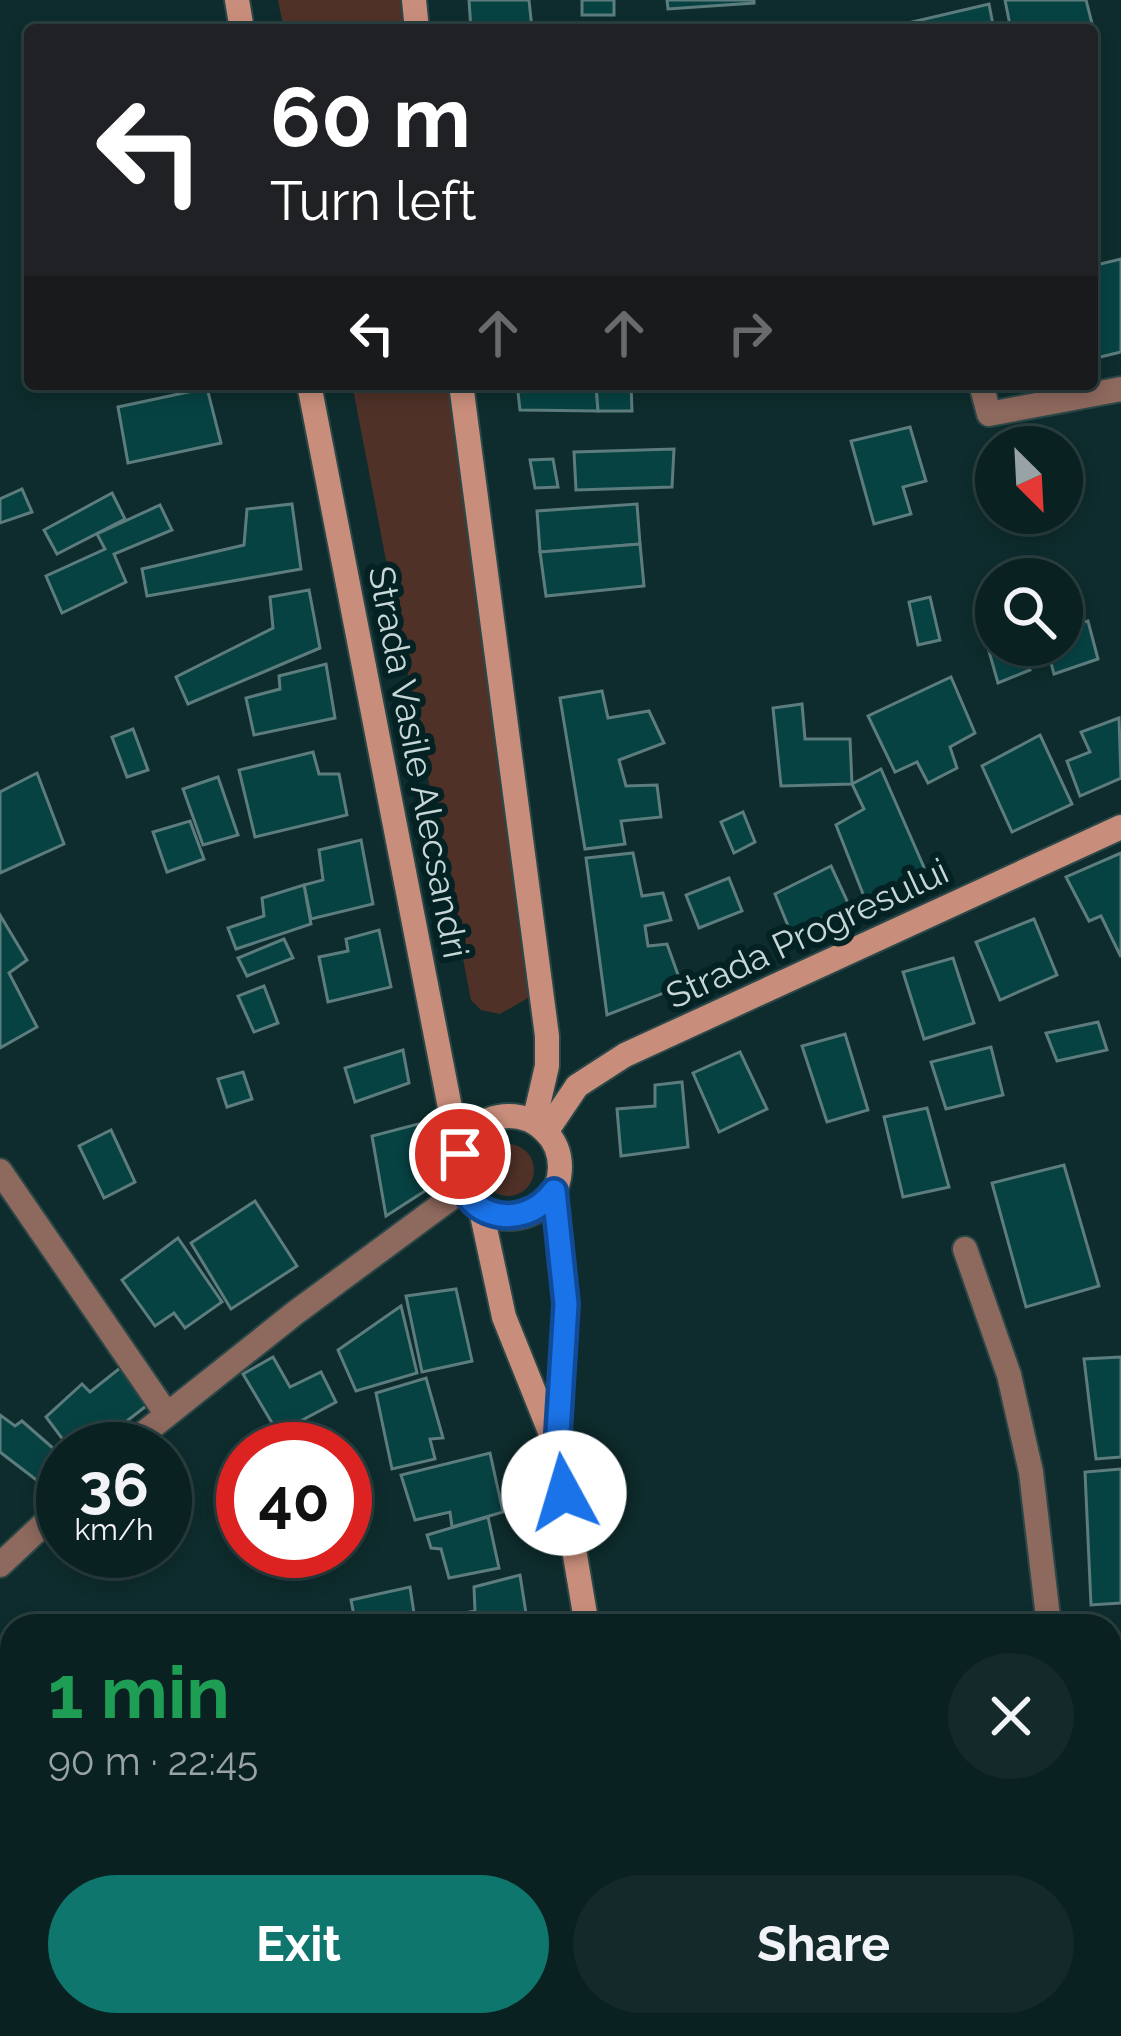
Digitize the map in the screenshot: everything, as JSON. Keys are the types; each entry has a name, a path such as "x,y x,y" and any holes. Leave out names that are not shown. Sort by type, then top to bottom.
{"street":[{"path":"983,390 989,414 1121,389"},
{"name":"Strada Vasile Alecsandri","path":"310,390 460,1154"},
{"path":"461,390 547,1036 540,1127 560,1160 554,1191 566,1304 557,1449"},
{"name":"Strada Progresului","path":"540,1127 577,1086 612,1062 1121,827"},
{"path":"540,1127 504,1116 476,1128 460,1154 463,1189 481,1210 496,1217 530,1214 554,1191"},
{"path":"0,1171 166,1413"},
{"path":"156,1422 463,1189"},
{"path":"481,1210 504,1317 557,1449 585,1614"},
{"path":"965,1249 1009,1375 1027,1453 1047,1614"},
{"path":"0,1565 36,1531"}],"shaded area":[{"path":"278,0 403,0 406,24 283,24"},
{"path":"353,390 454,390 528,976 528,998 500,1014 481,1010 471,1000"},
{"path":"508,1144 527,1151 534,1170 527,1189 508,1196 489,1189 482,1170 489,1151"}],"building":[{"path":"469,0 529,0 531,24 471,24"},
{"path":"582,0 614,0 614,15 582,15"},
{"path":"667,0 754,0 754,3 668,9"},
{"path":"1005,0 1086,0 1092,24 1010,24"},
{"path":"989,4 993,24 904,24"},
{"path":"1121,259 1121,352 1098,358 1098,265"},
{"path":"208,390 221,443 128,463 118,407"},
{"path":"518,390 596,390 598,411 520,410"},
{"path":"596,390 631,390 632,411 598,411"},
{"path":"910,427 926,481 903,487 911,514 874,524 851,441"},
{"path":"674,449 672,487 576,490 574,452"},
{"path":"553,459 558,487 535,488 530,460"},
{"path":"22,489 32,512 0,523 0,499"},
{"path":"112,493 125,519 57,554 44,530"},
{"path":"292,504 301,569 147,596 142,569 244,545 247,509"},
{"path":"637,504 640,544 540,552 537,511"},
{"path":"160,505 172,530 114,554 126,582 62,613 46,576 105,549 97,534"},
{"path":"640,544 644,586 546,596 540,552"},
{"path":"309,590 320,648 188,704 176,677 273,628 270,597"},
{"path":"930,597 940,640 918,645 909,602"},
{"path":"1088,621 1098,659 1083,664 1083,622"},
{"path":"326,664 335,718 254,735 246,698 280,689 279,676"},
{"path":"993,666 1029,666 1030,670 998,683"},
{"path":"1052,666 1077,666 1054,674"},
{"path":"951,677 975,733 950,747 957,768 928,783 917,762 895,772 868,716"},
{"path":"602,691 608,718 649,711 664,743 619,760 626,786 657,785 661,817 621,821 625,844 585,849 560,698"},
{"path":"802,704 805,739 850,739 852,784 781,786 773,708"},
{"path":"1119,718 1121,778 1080,796 1067,761 1090,752 1081,732"},
{"path":"133,729 148,770 127,777 112,737"},
{"path":"1040,735 1072,804 1012,832 982,766"},
{"path":"313,752 319,774 339,774 347,815 255,837 239,770"},
{"path":"881,769 926,872 865,899 836,825 864,809 852,784"},
{"path":"37,773 64,844 0,873 0,792"},
{"path":"218,777 238,835 203,845 183,789"},
{"path":"743,812 755,842 734,853 721,822"},
{"path":"190,821 204,859 167,872 153,832"},
{"path":"361,840 373,904 311,919 304,885 323,880 319,850"},
{"path":"633,853 642,896 663,893 671,920 645,926 648,946 667,944 682,986 607,1015 586,858"},
{"path":"1121,853 1121,957 1101,916 1089,921 1066,877"},
{"path":"831,866 849,905 791,933 775,894"},
{"path":"729,878 742,911 699,928 686,895"},
{"path":"304,885 311,924 236,949 228,928 264,916 262,898"},
{"path":"0,915 27,960 9,973 37,1027 0,1048"},
{"path":"1034,919 1057,975 1000,1000 976,942"},
{"path":"379,930 391,987 328,1002 319,957 348,951 346,939"},
{"path":"284,939 293,958 247,976 238,958"},
{"path":"953,958 974,1023 924,1039 903,972"},
{"path":"264,986 278,1023 254,1032 238,996"},
{"path":"1098,1022 1107,1050 1057,1061 1046,1033"},
{"path":"845,1034 868,1110 827,1122 802,1046"},
{"path":"991,1047 1003,1095 946,1109 931,1062"},
{"path":"403,1050 409,1083 355,1102 345,1068"},
{"path":"740,1052 767,1109 719,1132 693,1073"},
{"path":"243,1072 252,1099 227,1107 218,1079"},
{"path":"682,1082 688,1147 621,1156 617,1109 655,1106 655,1085"},
{"path":"927,1108 949,1187 903,1197 884,1117"},
{"path":"418,1124 431,1187 386,1216 372,1136"},
{"path":"111,1130 135,1182 104,1198 79,1146"},
{"path":"1064,1165 1099,1286 1026,1307 992,1183"},
{"path":"255,1201 297,1266 231,1309 191,1243"},
{"path":"178,1238 222,1302 185,1328 174,1313 155,1326 122,1280"},
{"path":"456,1289 472,1361 422,1372 406,1296"},
{"path":"401,1306 417,1373 356,1391 338,1350"},
{"path":"273,1357 290,1387 321,1372 336,1402 299,1422 271,1422 243,1374"},
{"path":"1121,1357 1121,1457 1096,1459 1084,1359"},
{"path":"120,1368 150,1403 126,1422 50,1422 46,1417 82,1384 90,1392"},
{"path":"426,1378 443,1438 430,1439 435,1459 392,1469 376,1393"},
{"path":"0,1415 15,1426 22,1421 36,1433 36,1480 0,1452"},
{"path":"490,1453 503,1512 452,1527 450,1512 415,1520 401,1475"},
{"path":"1121,1469 1121,1603 1091,1605 1085,1472"},
{"path":"488,1517 499,1568 449,1578 441,1549 431,1548 427,1535"},
{"path":"520,1575 526,1614 459,1614 475,1611 474,1587"},
{"path":"410,1587 414,1614 354,1614 351,1600"}],"route":[{"path":"460,1154 458,1178 463,1189 470,1201 496,1217 530,1214 554,1191 566,1304 557,1449 564,1493"}]}
